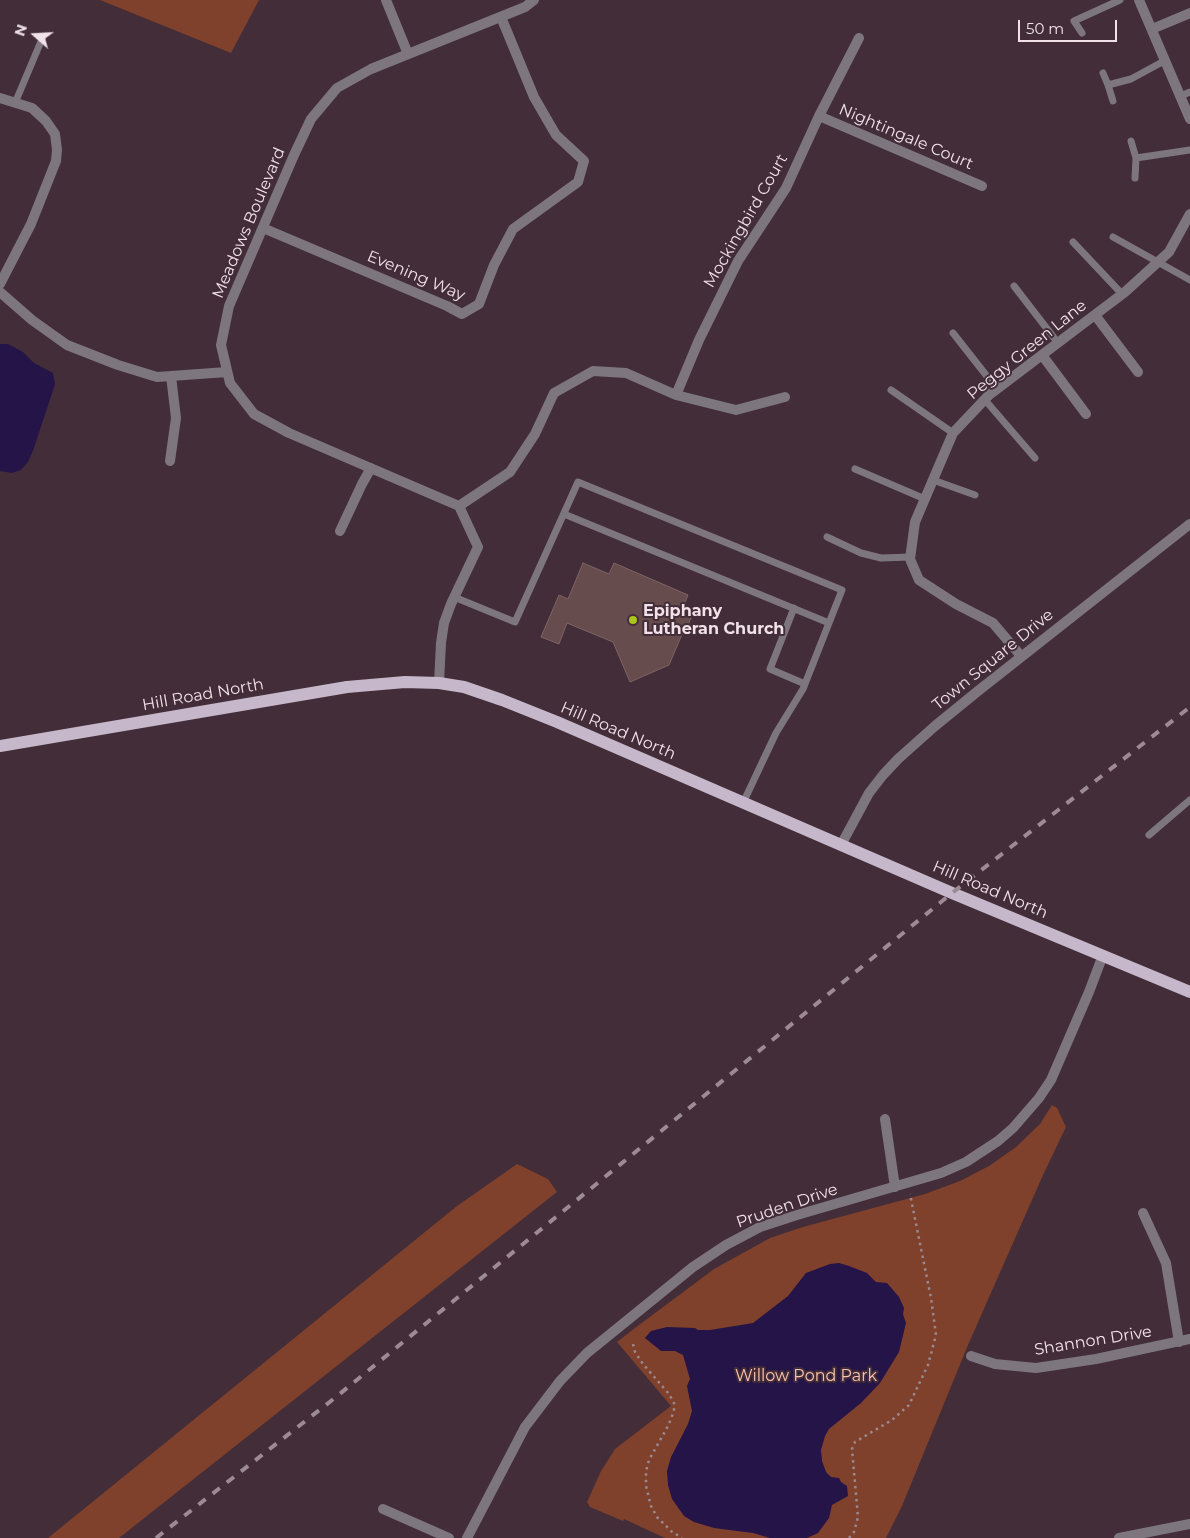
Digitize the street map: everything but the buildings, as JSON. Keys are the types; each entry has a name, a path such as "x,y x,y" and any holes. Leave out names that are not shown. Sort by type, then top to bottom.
{"main road":[{"name":"Hill Road North","path":"0,746 347,687 406,682 464,687 502,700 1190,992"}],"street":[{"path":"386,0 408,54"},
{"name":"Meadows Boulevard","path":"459,506 289,433 254,414 230,383 221,345 229,306 311,118 337,88 372,68 525,7 534,0"},
{"path":"1139,0 1166,60 1185,94 1190,119"},
{"path":"1152,29 1190,13"},
{"name":"Evening Way","path":"263,228 462,314 479,304 494,265 513,229 578,182 584,162 556,135 534,97 502,16"},
{"name":"Mockingbird Court","path":"676,395 698,340 738,261 786,188 819,116 859,38"},
{"path":"0,98 32,108 46,121 55,134 57,150 56,161 31,224 0,284"},
{"name":"Nightingale Court","path":"819,116 982,186"},
{"name":"Peggy Green Lane","path":"1021,656 992,623 956,604 919,580 910,557 915,522 953,434 997,389 1122,294 1169,252 1190,214"},
{"path":"0,292 32,320 67,345 118,365 157,377 227,372"},
{"path":"1095,314 1138,372"},
{"path":"1042,355 1086,414"},
{"path":"439,684 440,643 444,623 478,547 459,506 510,472 535,434 554,393 593,371 626,373 676,395 736,410 785,397"},
{"path":"170,460 176,418 171,376"},
{"path":"340,531 371,468"},
{"name":"Town Square Drive","path":"840,845 869,793 883,775 935,726 1190,524"},
{"name":"Pruden Drive","path":"466,1538 525,1427 560,1381 587,1353 694,1267 746,1234 797,1215 941,1173 966,1162 998,1141 1027,1114 1051,1080 1103,955"},
{"path":"885,1119 895,1187"},
{"path":"1143,1212 1166,1263 1179,1342"},
{"name":"Shannon Drive","path":"971,1356 995,1364 1036,1368 1190,1339"},
{"path":"384,1509 449,1538"},
{"path":"1119,1538 1143,1536 1190,1524"}],"lane":[{"path":"1082,33 1074,21 1120,0"},
{"path":"15,103 42,39"},
{"path":"1108,84 1131,79 1166,60"},
{"path":"1103,73 1113,101"},
{"path":"1131,141 1136,158 1135,178"},
{"path":"1136,158 1190,150"},
{"path":"1113,237 1190,280"},
{"path":"1073,242 1122,294"},
{"path":"1014,286 1058,343"},
{"path":"953,332 997,389"},
{"path":"890,390 953,434"},
{"path":"985,400 1035,458"},
{"path":"855,469 925,499"},
{"path":"933,480 975,495"},
{"path":"454,597 515,622 578,482 842,590 805,684 776,732 743,803"},
{"path":"564,514 829,623"},
{"path":"827,537 861,553 881,558 910,557"},
{"path":"794,608 770,670 805,684"},
{"path":"1149,835 1190,800"}],"path":[{"path":"849,1538 854,1532 858,1517 852,1449 856,1442 892,1420 909,1405 928,1365 936,1335 931,1298 908,1183"},
{"path":"633,1344 635,1352 674,1403 674,1411 668,1426 649,1460 646,1471 646,1486 651,1506 657,1518 671,1532 682,1538"}],"green space":[{"path":"100,0 259,0 231,53"},
{"name":"Willow Pond Park","path":"1052,1105 1057,1108 1066,1127 968,1345 902,1506 886,1538 665,1538 624,1519 623,1521 590,1507 587,1502 601,1471 615,1449 671,1406 617,1342 714,1269 770,1238 803,1227 925,1194 960,1181 989,1166 1016,1147 1040,1124"},
{"path":"517,1164 548,1179 557,1192 119,1538 48,1538 457,1206"}],"shaded area":[{"path":"0,344 8,344 23,352 34,363 53,373 55,384 28,462 21,470 12,473 0,471"},
{"path":"839,1263 867,1273 876,1282 887,1283 899,1297 904,1308 903,1314 906,1323 899,1352 880,1383 861,1403 829,1429 825,1436 821,1450 826,1472 831,1477 839,1478 847,1486 848,1496 832,1505 829,1518 818,1533 807,1538 770,1538 753,1533 714,1528 694,1522 684,1516 672,1499 667,1471 671,1457 688,1424 692,1411 687,1386 690,1379 683,1355 675,1351 661,1351 645,1338 651,1331 667,1327 710,1330 753,1323 788,1296 806,1273 830,1264"}],"railway":[{"path":"156,1538 336,1397 952,893 1190,707"}],"place":[{"name":"Epiphany Lutheran Church","path":"633,620"}]}
